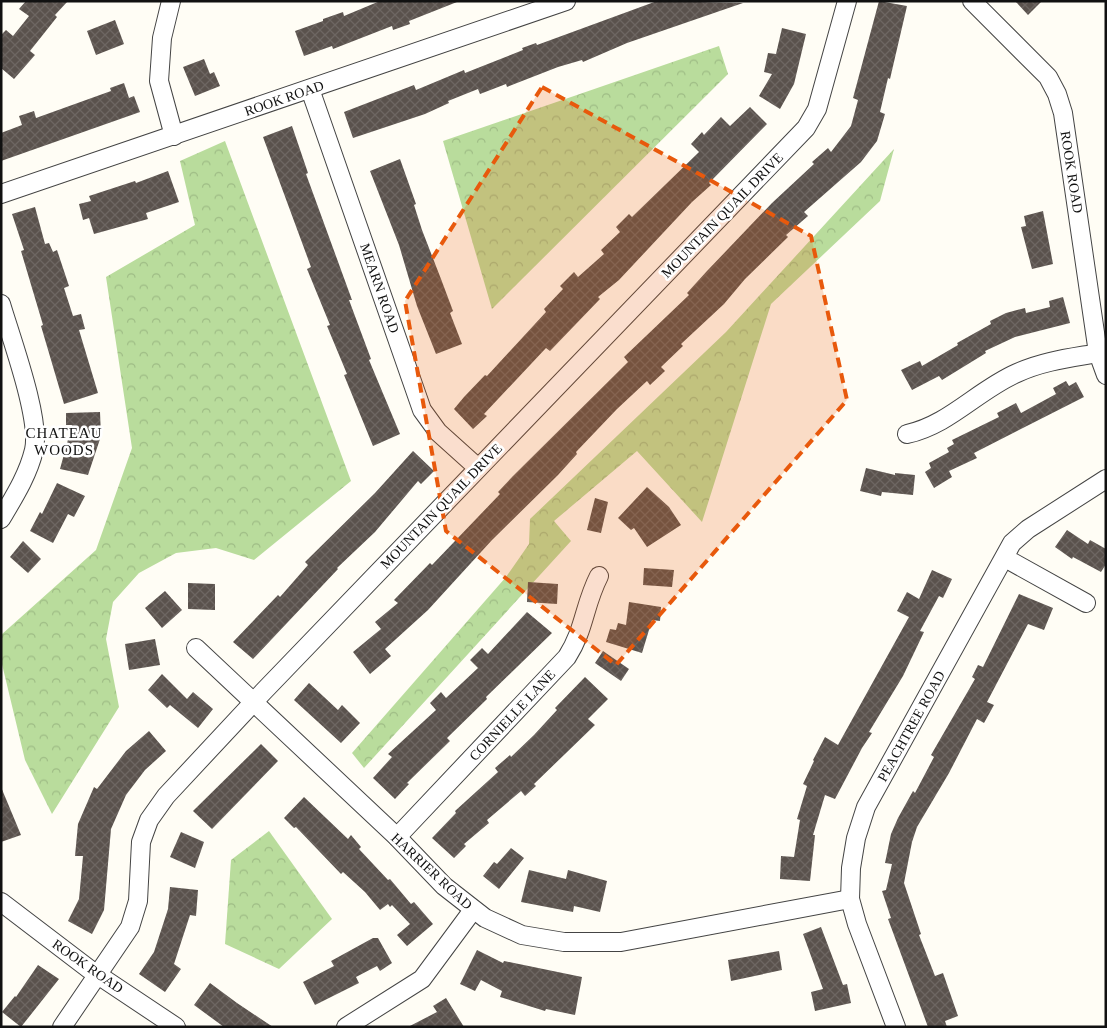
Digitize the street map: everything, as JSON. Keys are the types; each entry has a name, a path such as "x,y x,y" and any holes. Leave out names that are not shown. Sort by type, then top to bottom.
{"street":[{"path":"170,1 162,38 159,81 163,104 174,136"},
{"name":"ROOK ROAD","path":"1,194 566,1"},
{"name":"MOUNTAIN QUAIL DRIVE","path":"62,1027 130,927 138,901 141,842 149,820 166,796 253,702 806,128 817,109 847,1"},
{"name":"ROOK ROAD","path":"972,1 1048,77 1057,94 1063,113 1098,353 1106,375"},
{"name":"MEARN ROAD","path":"310,89 422,410 438,432 478,468"},
{"path":"1,304 36,424 34,449 24,477 1,519"},
{"path":"907,434 920,431 936,423 1015,373 1044,362 1098,353"},
{"name":"PEACHTREE ROAD","path":"896,1027 857,924 850,898 851,868 856,838 866,807 1005,558 1012,542 1028,529 1106,479"},
{"path":"1005,558 1086,603"},
{"name":"CORNIELLE LANE","path":"396,837 567,657 578,640 589,595 599,576"},
{"name":"HARRIER ROAD","path":"196,648 396,837 444,886 474,910 522,935 564,942 621,942 850,898"},
{"name":"ROOK ROAD","path":"1,902 22,920 176,1027"},
{"path":"346,1027 422,979 474,910"}],"highlighted area":[{"path":"542,87 811,236 847,400 616,665 446,531 405,301"}],"green space":[{"path":"719,46 728,74 492,309 443,141"},
{"path":"225,141 351,481 254,560 216,548 176,553 139,573 113,602 106,639 119,707 52,814 25,760 1,660 1,635 96,550 132,448 106,277 195,225 180,161"},
{"path":"894,149 880,201 771,304 702,522 637,451 554,521 571,541 364,768 352,753 506,577 529,544 530,519 726,332"},
{"path":"269,831 332,919 279,969 225,944 231,860"}],"building":[{"path":"26,1 68,1 55,15 57,17 30,51 35,55 14,79 1,68 1,35 6,30 13,36 29,16 19,9"},
{"path":"380,1 457,2 409,21 410,24 393,30 392,26 333,49 332,46 304,56 295,31 343,12 344,16"},
{"path":"657,1 743,3 627,43 583,62 582,60 558,67 507,87 506,84 480,94 478,89 448,101 449,103 425,114 353,138 344,112 414,85 416,90 464,70 465,73 523,50 522,48 536,43 537,45"},
{"path":"879,1 907,6 890,79 888,78 880,112 885,114 877,141 861,162 804,212 808,216 786,235 788,237 745,279 724,304 681,344 683,346 661,367 665,371 650,385 647,381 617,409 576,452 577,454 558,475 492,540 428,610 385,649 391,656 370,674 353,652 381,629 375,622 398,603 394,600 430,563 432,565 500,494 498,492 513,476 628,362 624,357 689,295 687,293 772,203 814,164 812,162 828,148 831,152 851,126 858,100 853,98"},
{"path":"1015,1 1042,1 1028,15"},
{"path":"115,20 124,44 96,55 87,31"},
{"path":"782,28 806,34 794,84 780,109 759,96 772,74 764,72 768,53 776,54"},
{"path":"204,59 210,74 214,72 220,86 195,96 183,67"},
{"path":"124,83 129,98 134,96 140,112 1,161 1,133 22,125 19,116 34,111 36,118 111,91 110,88"},
{"path":"750,107 767,124 619,280 598,297 600,299 550,351 546,348 484,414 487,416 473,429 454,409 464,397 485,375 487,376 546,312 544,309 563,289 560,286 574,272 578,277 604,254 601,250 620,232 616,227 629,214 632,217 699,152 691,144 702,132 704,135 721,117 730,126"},
{"path":"292,126 308,173 306,174 352,300 349,300 371,359 369,360 400,434 373,446 344,375 347,374 327,326 330,325 307,269 311,267 263,137"},
{"path":"400,159 416,204 414,205 422,230 453,311 450,313 462,344 436,354 417,306 399,245 370,171"},
{"path":"168,171 179,202 146,213 148,219 94,234 89,218 83,220 79,204 91,201 89,196 135,181 136,183"},
{"path":"35,207 45,244 49,243 53,252 57,250 69,286 64,288 73,316 81,314 85,329 79,330 98,393 64,404 21,251 24,250 12,214"},
{"path":"1043,211 1053,264 1032,269 1021,227 1026,226 1024,216"},
{"path":"1063,297 1070,323 1015,337 985,351 986,353 942,380 939,376 912,390 901,370 920,361 922,366 991,324 990,321 1006,313 1025,308 1026,313 1050,307 1049,301"},
{"path":"1066,381 1069,386 1076,382 1084,397 974,453 977,458 949,471 952,477 934,488 925,472 931,468 929,463 949,452 947,448 954,444 952,440 999,417 997,413 1016,403 1021,413 1056,394 1053,388"},
{"path":"100,412 101,436 88,475 60,469 72,425 66,425 66,413"},
{"path":"413,451 434,471 421,484 418,481 375,532 337,568 253,659 233,642 278,595 280,597 308,565 305,562 375,493"},
{"path":"866,468 895,475 895,473 915,475 913,495 882,492 881,496 860,491"},
{"path":"57,483 85,496 74,517 68,514 53,543 30,531 40,512 42,514"},
{"path":"647,487 669,507 681,525 647,547 634,528 631,530 618,518"},
{"path":"595,498 608,502 601,533 587,530"},
{"path":"1067,530 1088,544 1090,540 1106,549 1106,564 1101,572 1073,557 1072,559 1055,547"},
{"path":"23,541 41,559 28,573 10,557"},
{"path":"644,568 674,570 672,587 643,585"},
{"path":"932,570 952,579 943,598 939,596 920,631 924,632 903,676 869,732 872,733 835,799 825,795 813,835 815,835 810,881 780,879 781,856 794,857 800,820 797,819 807,786 803,784 813,760 825,737 838,745 909,617 897,611 907,592 919,599"},
{"path":"528,582 558,584 557,604 527,602"},
{"path":"188,583 215,584 215,610 188,609"},
{"path":"165,591 182,610 162,628 145,608"},
{"path":"1019,594 1053,608 1044,630 1028,624 987,702 994,705 984,723 977,719 949,773 917,827 912,842 904,883 921,934 919,935 935,976 943,973 958,1016 945,1021 947,1027 928,1027 888,919 891,918 882,891 886,890 892,864 885,863 891,834 913,791 915,793 934,757 931,755 975,679 972,677 978,665 983,667"},
{"path":"629,602 661,607 660,621 652,620 642,653 606,642 610,629 616,630 618,623 626,625"},
{"path":"527,612 552,633 447,738 450,741 407,783 409,784 395,799 373,778 392,757 388,754 436,710 430,703 441,692 446,698 478,668 470,660 482,648 488,654"},
{"path":"155,639 160,665 129,670 125,644"},
{"path":"603,651 629,669 621,681 595,663"},
{"path":"162,674 187,699 193,692 213,709 198,728 170,705 167,708 148,690"},
{"path":"585,677 608,699 588,719 595,725 534,784 536,786 525,796 521,791 487,820 489,823 464,844 466,846 454,858 432,838 456,813 455,811 498,772 495,768 510,755 511,757 534,735 557,710 555,708"},
{"path":"309,683 338,710 342,705 360,723 341,743 294,700"},
{"path":"149,731 166,751 145,770 126,795 111,829 104,910 92,934 68,921 79,899 83,856 75,856 78,824 94,787 97,789 126,751"},
{"path":"261,744 278,761 212,829 193,811"},
{"path":"1,787 21,835 1,842"},
{"path":"304,797 348,839 351,835 361,847 359,849 388,880 390,879 411,904 414,902 433,924 407,946 397,935 410,924 392,905 390,907 388,904 380,910 365,892 343,872 341,874 296,827 294,828 284,818"},
{"path":"181,832 204,842 195,868 170,857"},
{"path":"511,848 524,858 499,889 483,876 494,862 497,864"},
{"path":"529,870 566,879 568,870 607,881 600,912 574,906 573,912 521,902"},
{"path":"170,887 198,890 196,916 190,915 174,964 181,969 165,992 139,974 154,952 168,909"},
{"path":"821,927 843,985 847,984 851,1003 815,1011 811,992 823,989 803,934"},
{"path":"373,938 378,938 392,963 380,971 377,966 356,977 359,983 315,1005 303,982 334,966 331,961"},
{"path":"477,950 503,963 504,961 582,977 575,1015 546,1009 545,1011 500,997 502,991 481,980 475,991 460,984"},
{"path":"779,951 782,970 731,981 728,960"},
{"path":"38,965 59,979 21,1027 2,1012 16,997"},
{"path":"210,983 273,1027 224,1027 194,1005"},
{"path":"446,998 464,1027 408,1027 437,1012 433,1006"}],"district":[{"name":"CHATEAU WOODS","path":"64,442"}]}
